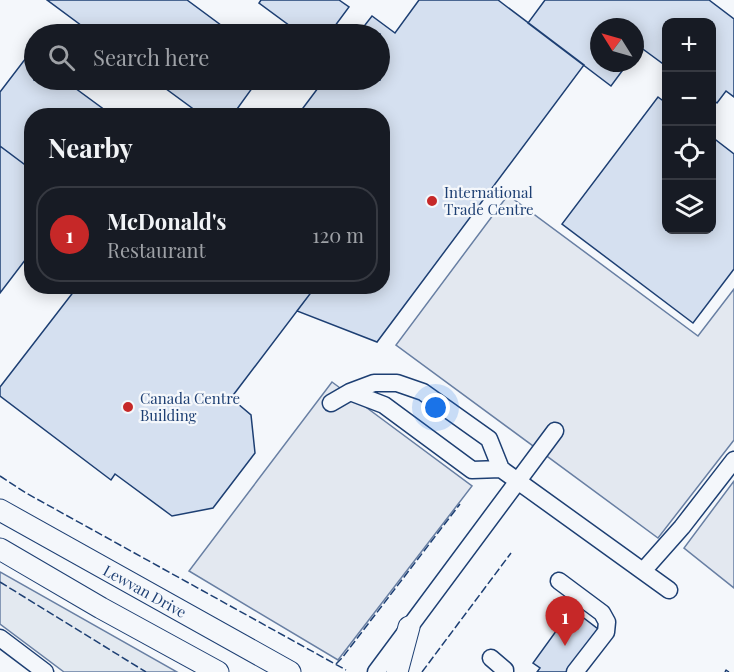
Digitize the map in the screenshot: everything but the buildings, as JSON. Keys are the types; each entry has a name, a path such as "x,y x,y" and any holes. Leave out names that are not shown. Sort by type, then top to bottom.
{"main road":[{"name":"Lewvan Drive","path":"0,510 290,672"},
{"path":"0,549 218,672"},
{"path":"397,672 409,627"}],"street":[{"path":"332,403 350,392 374,383 397,383 423,392 489,439 501,469"},
{"path":"350,392 384,405 472,470 501,469 669,590"},
{"path":"376,672 555,431"},
{"path":"643,571 682,527 734,460"},
{"path":"559,580 602,613 608,622 606,632 575,672"},
{"path":"0,638 45,672"},
{"path":"490,658 506,671"}],"shaded area":[{"path":"508,195 698,336 734,289 734,440 658,538 396,345"},
{"path":"332,382 472,486 338,660 189,571"},
{"path":"734,481 734,588 684,548"},
{"path":"0,572 177,672 64,672 0,624"}],"fence":[{"path":"0,476 26,493 346,670"},
{"path":"336,664 460,504"},
{"path":"422,672 511,553"},
{"path":"0,582 146,672"},
{"path":"725,672 726,670 729,672"}],"place":[{"name":"International Trade Centre","path":"432,201"},
{"name":"Canada Centre Building","path":"128,407"},
{"name":"McDonald's","path":"565,646"}]}
